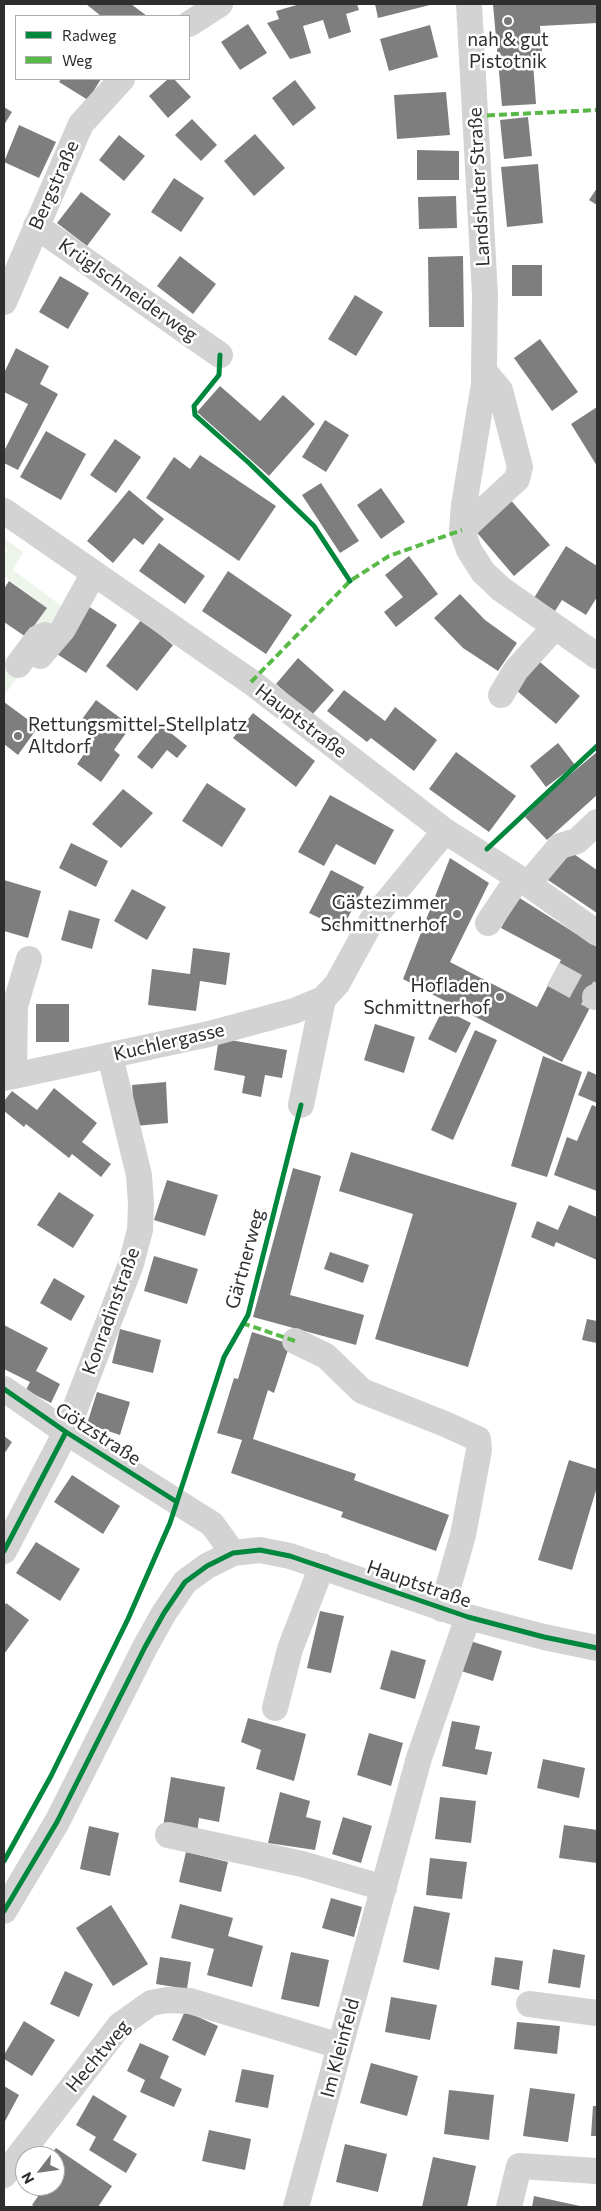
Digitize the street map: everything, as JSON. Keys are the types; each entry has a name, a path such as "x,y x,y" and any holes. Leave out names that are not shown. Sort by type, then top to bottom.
{"street":[{"path":"190,23 220,4"},
{"name":"Landshuter Straße","path":"468,4 485,295 484,384 464,505 462,530 469,550 483,572 501,589 597,656"},
{"name":"Bergstraße","path":"4,302 81,124 121,80"},
{"name":"Krüglschneiderweg","path":"36,226 220,355"},
{"path":"462,530 518,479 520,467 500,390 484,371"},
{"name":"Hauptstraße","path":"4,511 250,682 445,831 523,881 597,933"},
{"path":"29,660 63,628 94,573"},
{"path":"501,695 516,670 555,627"},
{"path":"488,923 523,881 560,846 576,842 597,822"},
{"path":"300,1105 322,999 337,984 372,920 445,831"},
{"name":"Kuchlergasse","path":"29,959 15,1006 9,1076 209,1034 294,1011 322,999"},
{"name":"Konradinstraße","path":"4,1551 66,1432 131,1264 140,1230 139,1175 110,1056"},
{"path":"295,1341 326,1356 362,1391 478,1439 479,1450 463,1535 442,1609"},
{"name":"Götzstraße","path":"4,1389 66,1432 212,1524 232,1553"},
{"name":"Hauptstraße","path":"232,1553 260,1550 290,1556 468,1617 544,1637 597,1648"},
{"path":"4,1911 57,1822 164,1613 185,1582 207,1566 232,1553"},
{"path":"275,1708 290,1649 322,1566"},
{"name":"Im Kleinfeld","path":"296,2207 419,1758 468,1617"},
{"path":"168,1835 302,1864 384,1888"},
{"name":"Hechtweg","path":"4,2175 120,2026 151,2003 167,2000 190,2002 340,2046"},
{"path":"529,2004 597,2013"},
{"path":"510,2207 519,2166 597,2171"}],"shaded area":[{"path":"4,538 23,552 13,570 63,607 47,627 35,625 47,608 4,576 4,554 7,549 4,546"},
{"path":"4,655 19,667 30,660 4,696"}],"building":[{"path":"86,4 131,4 146,15 100,15"},
{"path":"300,4 357,4 359,10 346,14 351,32 329,39 323,20 303,26 311,53 290,59 267,23 279,19 276,11"},
{"path":"375,4 430,4 430,5 378,18"},
{"path":"493,4 597,4 597,23 540,26 543,63 533,63 536,104 502,106"},
{"path":"248,24 267,53 240,70 221,42"},
{"path":"430,25 438,57 389,71 380,39"},
{"path":"60,80 100,80 88,100 59,82"},
{"path":"167,80 175,80 191,97 168,118 149,96"},
{"path":"295,80 316,108 293,126 272,98"},
{"path":"446,92 450,135 397,139 394,95"},
{"path":"4,107 12,112 4,125"},
{"path":"528,117 532,156 504,159 500,120"},
{"path":"192,119 217,145 201,161 175,135"},
{"path":"19,125 56,142 39,178 4,162"},
{"path":"255,134 285,168 254,196 224,161"},
{"path":"119,135 145,156 124,181 99,160"},
{"path":"417,150 459,151 459,180 417,180"},
{"path":"538,164 543,223 507,227 501,167"},
{"path":"174,178 204,198 181,232 151,212"},
{"path":"597,188 597,205 589,200"},
{"path":"81,192 111,214 87,246 57,223"},
{"path":"456,196 457,228 419,229 418,197"},
{"path":"180,256 216,284 193,314 157,286"},
{"path":"463,256 464,327 429,327 428,257"},
{"path":"512,265 542,265 542,296 512,296"},
{"path":"60,276 89,293 68,329 39,312"},
{"path":"355,295 383,312 356,356 328,339"},
{"path":"540,339 578,392 552,411 514,358"},
{"path":"16,348 49,366 40,384 58,394 18,470 4,463 4,451 28,404 4,392 4,373"},
{"path":"220,386 260,421 283,395 315,424 269,476 197,412"},
{"path":"597,407 597,466 571,424"},
{"path":"325,420 349,435 326,472 302,457"},
{"path":"46,431 86,454 61,500 20,477"},
{"path":"115,439 141,457 116,493 90,475"},
{"path":"200,455 276,506 239,561 146,498 174,457 190,469"},
{"path":"321,483 359,541 340,553 302,495"},
{"path":"381,488 405,522 381,539 357,505"},
{"path":"129,490 164,519 143,545 134,538 113,563 87,541"},
{"path":"508,497 550,545 514,576 473,528"},
{"path":"159,543 205,576 185,604 139,571"},
{"path":"566,546 597,566 597,597 586,615 562,600 555,611 534,598"},
{"path":"409,556 438,594 396,627 384,612 403,597 385,575"},
{"path":"228,571 292,615 266,654 202,611"},
{"path":"9,581 47,608 26,637 4,622 4,589"},
{"path":"460,594 485,620 517,643 498,671 463,648 434,618"},
{"path":"88,606 117,625 86,673 57,654"},
{"path":"141,620 173,645 137,691 106,666"},
{"path":"534,657 580,696 556,724 510,685"},
{"path":"298,658 334,690 312,715 276,684"},
{"path":"344,690 385,721 395,707 437,740 414,771 371,738 367,742 327,711"},
{"path":"96,700 131,726 114,750 120,755 101,782 77,764 95,739 77,726"},
{"name":"Rettungsmittel-Stellplatz Altdorf","path":"4,702 38,727 18,755 4,744"},
{"path":"253,713 315,761 296,787 233,738"},
{"path":"162,726 187,746 177,758 167,750 152,769 137,757"},
{"path":"558,743 575,765 546,787 530,766"},
{"path":"456,752 516,796 489,832 429,789"},
{"path":"597,752 597,795 547,840 525,817 560,783"},
{"path":"207,783 246,809 222,847 182,821"},
{"path":"123,789 153,813 121,848 92,824"},
{"path":"330,795 394,830 375,865 336,844 324,866 298,852"},
{"path":"71,843 108,861 96,887 59,868"},
{"path":"565,848 597,870 597,913 545,878"},
{"path":"450,858 489,883 450,962 537,1007 561,960 501,928 518,897 597,947 597,994 562,1062 403,979"},
{"path":"331,870 364,887 342,929 309,913"},
{"path":"4,880 41,891 28,938 4,931"},
{"path":"132,889 166,907 147,940 114,921"},
{"path":"69,910 100,919 92,949 61,940"},
{"path":"193,948 230,953 226,985 200,981 196,1011 148,1005 152,969 190,974"},
{"path":"36,1004 69,1004 69,1042 36,1042"},
{"path":"443,1009 471,1023 456,1053 428,1039"},
{"path":"375,1024 415,1037 404,1073 364,1060"},
{"path":"475,1030 497,1040 453,1140 431,1130"},
{"path":"219,1038 287,1050 282,1078 265,1075 261,1097 242,1093 245,1076 214,1070"},
{"path":"543,1056 582,1072 547,1177 511,1166"},
{"path":"588,1071 597,1075 597,1103 578,1095"},
{"path":"166,1082 168,1123 135,1126 132,1085"},
{"path":"54,1088 97,1123 82,1142 111,1164 101,1177 72,1154 69,1158 26,1124 24,1127 4,1111 4,1101 12,1091 37,1110"},
{"path":"592,1105 597,1107 597,1191 554,1175 567,1137 577,1141"},
{"path":"351,1152 517,1203 468,1367 375,1339 413,1214 339,1191"},
{"path":"293,1168 321,1176 290,1295 364,1315 356,1345 253,1317"},
{"path":"167,1180 218,1195 205,1236 154,1220"},
{"path":"59,1192 94,1215 73,1248 37,1225"},
{"path":"569,1205 597,1217 597,1260 556,1242 554,1247 531,1237 537,1221 558,1230"},
{"path":"330,1252 369,1265 363,1283 324,1269"},
{"path":"154,1256 198,1269 187,1304 144,1291"},
{"path":"54,1278 85,1296 71,1321 40,1303"},
{"path":"587,1319 597,1321 597,1343 582,1340"},
{"path":"4,1325 48,1348 36,1371 60,1384 51,1403 26,1390 30,1382 4,1369"},
{"path":"120,1329 161,1340 153,1373 112,1363"},
{"path":"252,1332 290,1344 274,1393 268,1390 253,1439 356,1474 354,1480 449,1515 436,1551 341,1517 343,1512 231,1473 242,1440 217,1433 234,1378 238,1379"},
{"path":"97,1392 130,1402 120,1435 87,1424"},
{"path":"4,1436 12,1442 4,1454"},
{"path":"569,1460 597,1469 597,1487 572,1570 538,1560"},
{"path":"72,1475 120,1506 103,1534 54,1502"},
{"path":"36,1542 80,1569 60,1601 16,1573"},
{"path":"6,1603 29,1620 4,1654 4,1607"},
{"path":"320,1611 344,1616 331,1673 307,1668"},
{"path":"467,1640 502,1651 493,1681 458,1670"},
{"path":"391,1650 426,1660 415,1699 380,1689"},
{"path":"248,1718 306,1734 294,1781 256,1769 261,1750 241,1742"},
{"path":"452,1721 480,1726 475,1749 492,1752 487,1775 442,1766"},
{"path":"369,1733 403,1743 391,1786 357,1775"},
{"path":"543,1759 585,1768 579,1798 537,1788"},
{"path":"171,1777 225,1787 219,1822 199,1818 197,1833 163,1827"},
{"path":"280,1792 310,1801 306,1817 321,1821 315,1850 268,1843"},
{"path":"440,1797 476,1801 471,1843 435,1839"},
{"path":"343,1817 372,1826 361,1863 332,1854"},
{"path":"564,1825 597,1830 597,1863 559,1858"},
{"path":"89,1826 119,1833 110,1876 80,1869"},
{"path":"186,1852 228,1862 221,1892 179,1882"},
{"path":"430,1858 467,1862 462,1899 426,1895"},
{"path":"331,1898 362,1907 354,1937 322,1928"},
{"path":"180,1904 233,1918 228,1936 263,1946 252,1987 207,1975 214,1949 171,1938"},
{"path":"111,1905 148,1964 113,1986 76,1928"},
{"path":"414,1906 450,1913 439,1970 403,1962"},
{"path":"553,1949 585,1955 580,1988 548,1983"},
{"path":"291,1952 329,1960 319,2007 281,1999"},
{"path":"160,1957 191,1962 187,1989 156,1984"},
{"path":"495,1957 523,1961 519,1990 491,1985"},
{"path":"65,1971 93,1984 79,2017 50,2004"},
{"path":"391,1997 437,2005 430,2040 385,2032"},
{"path":"185,2011 218,2026 205,2056 172,2040"},
{"path":"24,2021 55,2040 32,2076 4,2059 4,2055"},
{"path":"517,2022 560,2026 557,2054 514,2049"},
{"path":"140,2043 169,2056 160,2078 182,2089 174,2107 140,2092 145,2080 127,2071"},
{"path":"371,2063 418,2076 407,2116 360,2103"},
{"path":"242,2069 274,2075 268,2108 235,2102"},
{"path":"4,2086 19,2095 4,2123"},
{"path":"530,2088 575,2094 568,2142 523,2136"},
{"path":"449,2090 494,2095 489,2140 444,2134"},
{"path":"93,2095 127,2116 113,2140 137,2154 126,2173 89,2150 96,2137 76,2125"},
{"path":"593,2106 597,2106 597,2136 591,2136"},
{"path":"209,2130 251,2139 245,2170 202,2161"},
{"path":"345,2144 387,2154 378,2192 336,2182"},
{"path":"65,2154 112,2186 98,2207 35,2207 32,2205 38,2196 65,2196"},
{"path":"433,2157 476,2166 467,2207 422,2207"},
{"path":"534,2196 580,2206 580,2207 532,2207"}],"tunnel":[{"path":"553,974 595,997"}],"marked path":[{"path":"475,116 597,110"},
{"path":"251,682 350,581 389,556 462,530"},
{"path":"242,1323 295,1341"}],"cycle path":[{"path":"220,355 219,375 194,406 195,415 249,463 314,526 350,581"},
{"path":"487,849 597,746"},
{"name":"Gärtnerweg","path":"4,1861 51,1776 128,1619 170,1523 224,1357 248,1315 301,1105"},
{"path":"4,1389 66,1432 177,1502"},
{"path":"4,1551 66,1432"},
{"path":"4,1911 57,1822 164,1613 185,1582 207,1566 233,1553 260,1550 290,1556 468,1617 544,1637 597,1648"}],"place":[{"name":"nah & gut Pistotnik","path":"508,21"},
{"name":"Rettungsmittel-Stellplatz Altdorf","path":"18,736"},
{"name":"Gästezimmer Schmittnerhof","path":"457,914"},
{"name":"Hofladen Schmittnerhof","path":"500,997"}]}
